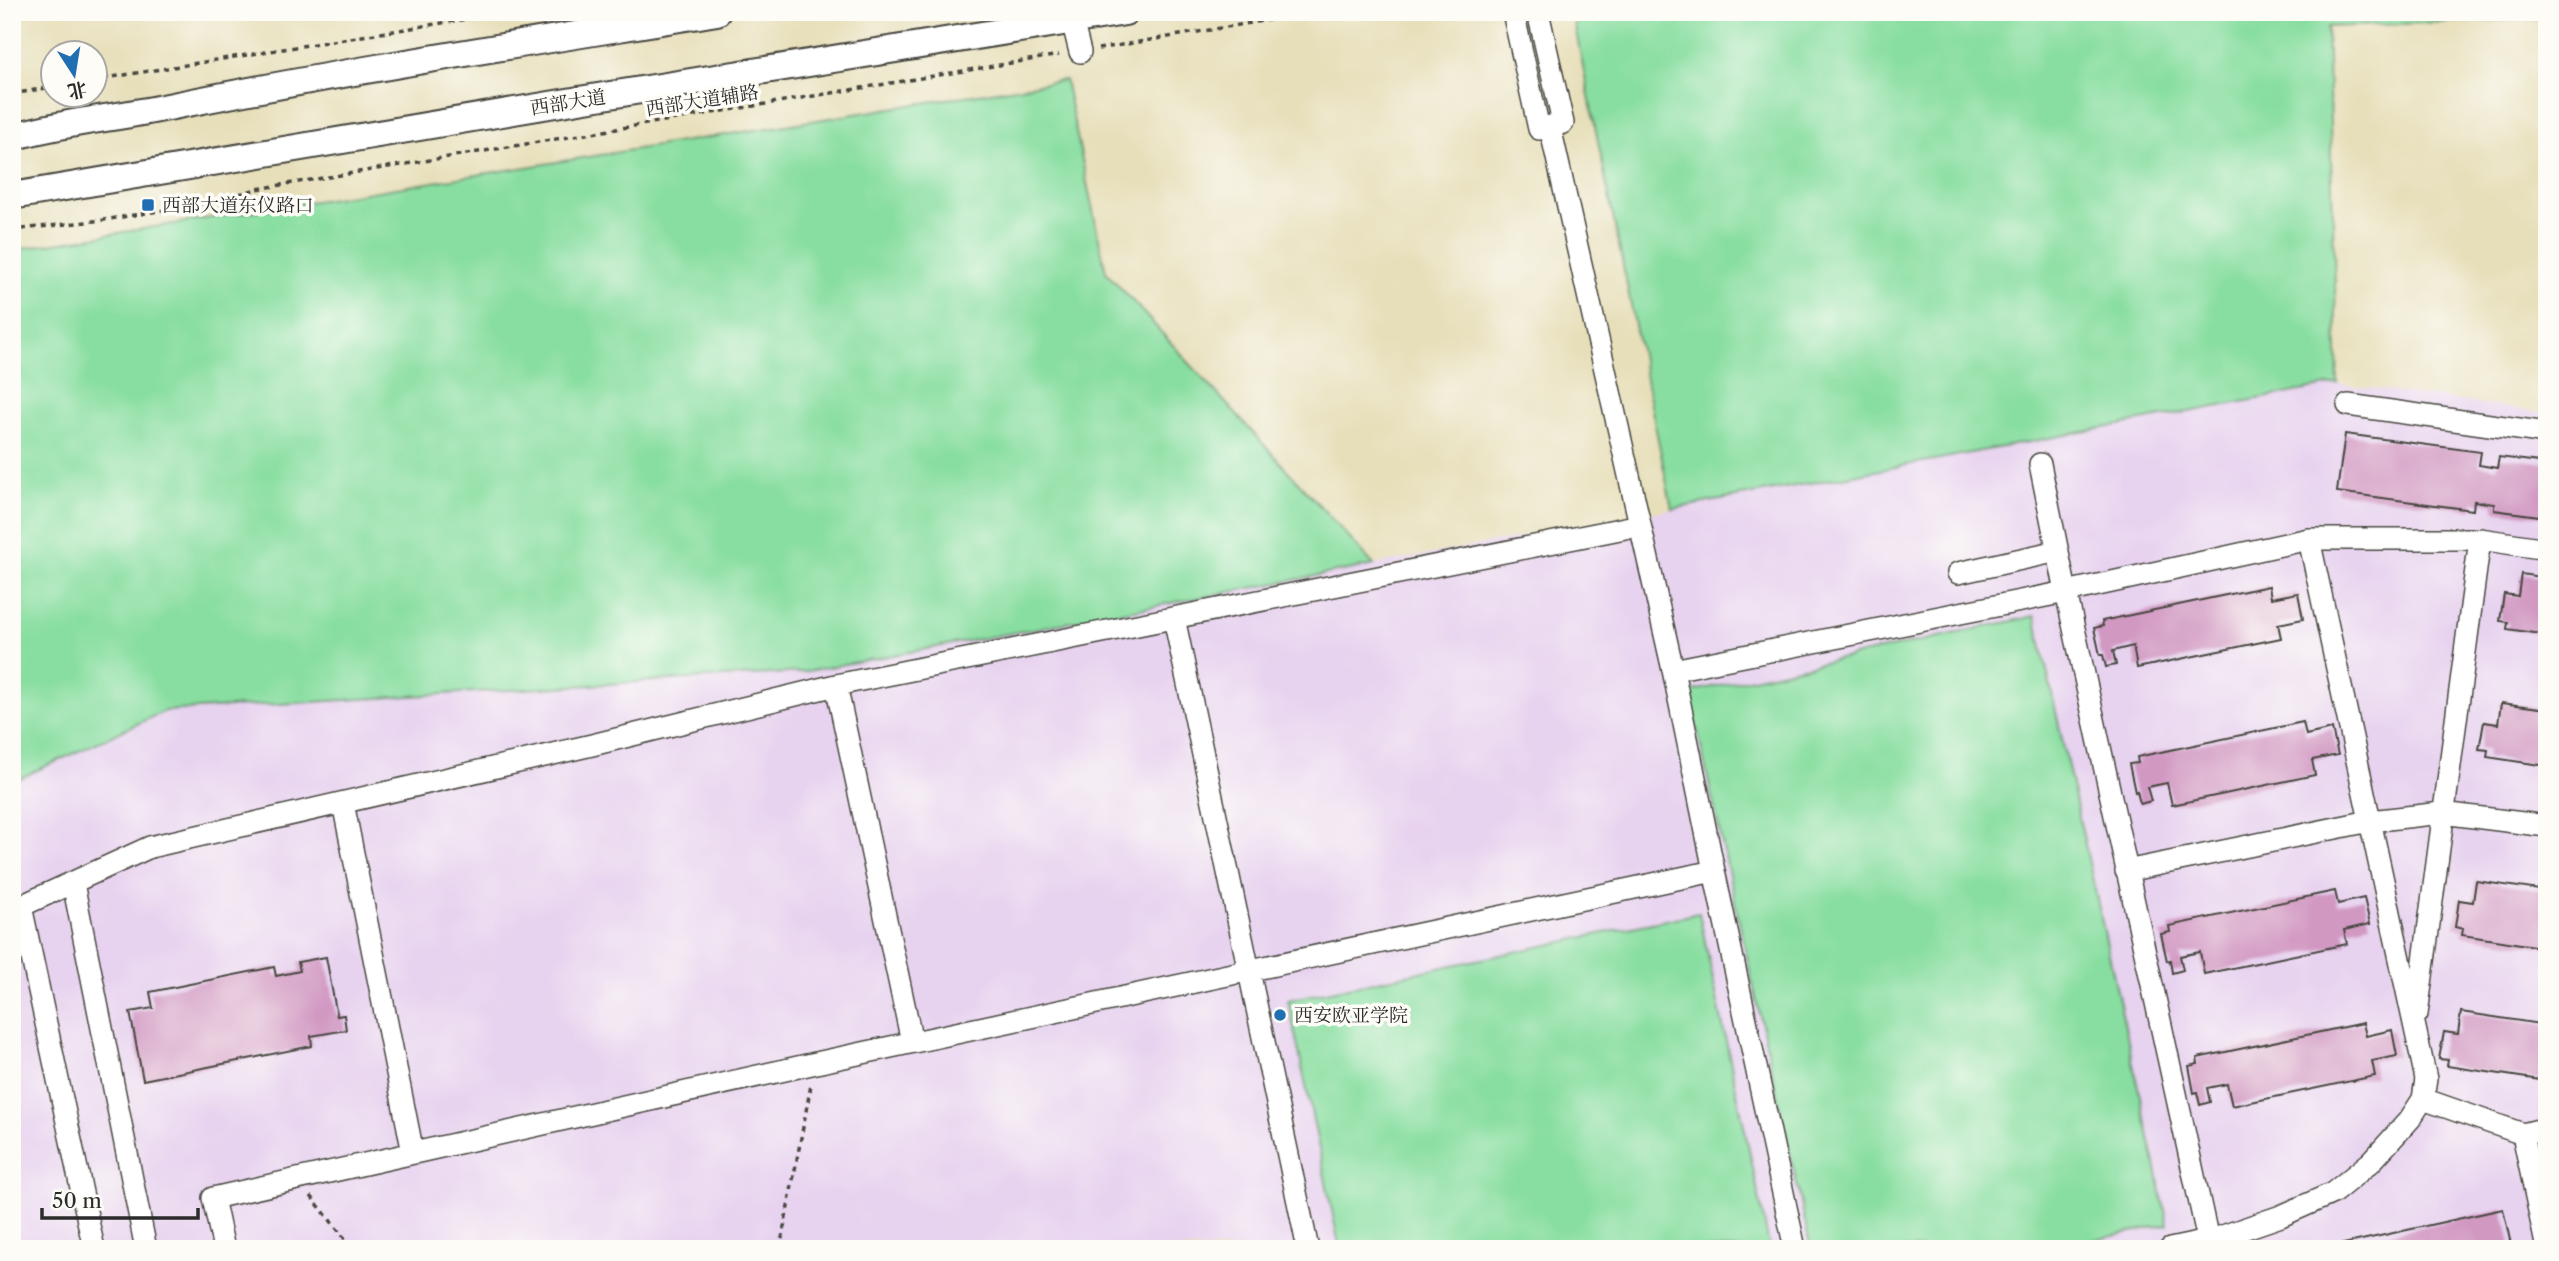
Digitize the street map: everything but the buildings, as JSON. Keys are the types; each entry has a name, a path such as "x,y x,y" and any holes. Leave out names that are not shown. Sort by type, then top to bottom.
{"main road":[{"path":"12,137 44,128 126,116 282,84 717,12"},
{"name":"西部大道","path":"12,196 1070,17 1125,12"}],"street":[{"path":"1513,12 1539,129 1563,124 1538,12"},
{"path":"1070,17 1080,52"},
{"path":"1550,127 1673,670 1795,1249"},
{"path":"2348,405 2547,433"},
{"path":"2040,464 2209,1245"},
{"path":"94,1249 21,906 150,847 579,748 836,685 1640,525"},
{"path":"1673,670 2066,592 2309,539 2480,539 2547,549"},
{"path":"2170,1249 2209,1245 2333,1193 2371,1161 2410,1119 2423,1099 2426,1079 2309,539"},
{"path":"2416,1030 2442,813 2480,539"},
{"path":"1958,573 2058,551"},
{"path":"1174,618 1308,1249"},
{"path":"836,685 912,1042"},
{"path":"343,803 412,1153"},
{"path":"2126,871 2370,821 2442,813 2547,826"},
{"path":"223,1249 213,1198 912,1042 1714,871"},
{"path":"73,883 146,1249"},
{"path":"2423,1099 2523,1134 2547,1128"},
{"path":"2523,1134 2547,1249"}],"path":[{"path":"108,78 509,12"},
{"name":"西部大道辅路","path":"12,230 104,220 207,203 257,189 1315,12"},
{"path":"12,94 38,89"},
{"path":"779,1249 816,1063"},
{"path":"296,1178 354,1249"}],"shaded area":[{"name":"西安欧亚学院","path":"2338,384 2547,413 2547,1249 12,1249 12,782 165,711 803,672"}],"green space":[{"path":"1572,12 2547,12 2547,18 2327,27 2338,384 1672,509"},
{"path":"1065,80 1106,272 1374,565 803,672 165,711 12,782 12,250"},
{"path":"2035,616 2168,1224 2054,1249 1811,1249 1689,692"},
{"path":"1699,913 1770,1249 1340,1249 1288,1000"}],"place":[{"name":"西部大道东仪路口","path":"148,205"},
{"name":"西安欧亚学院","path":"1280,1015"}]}
